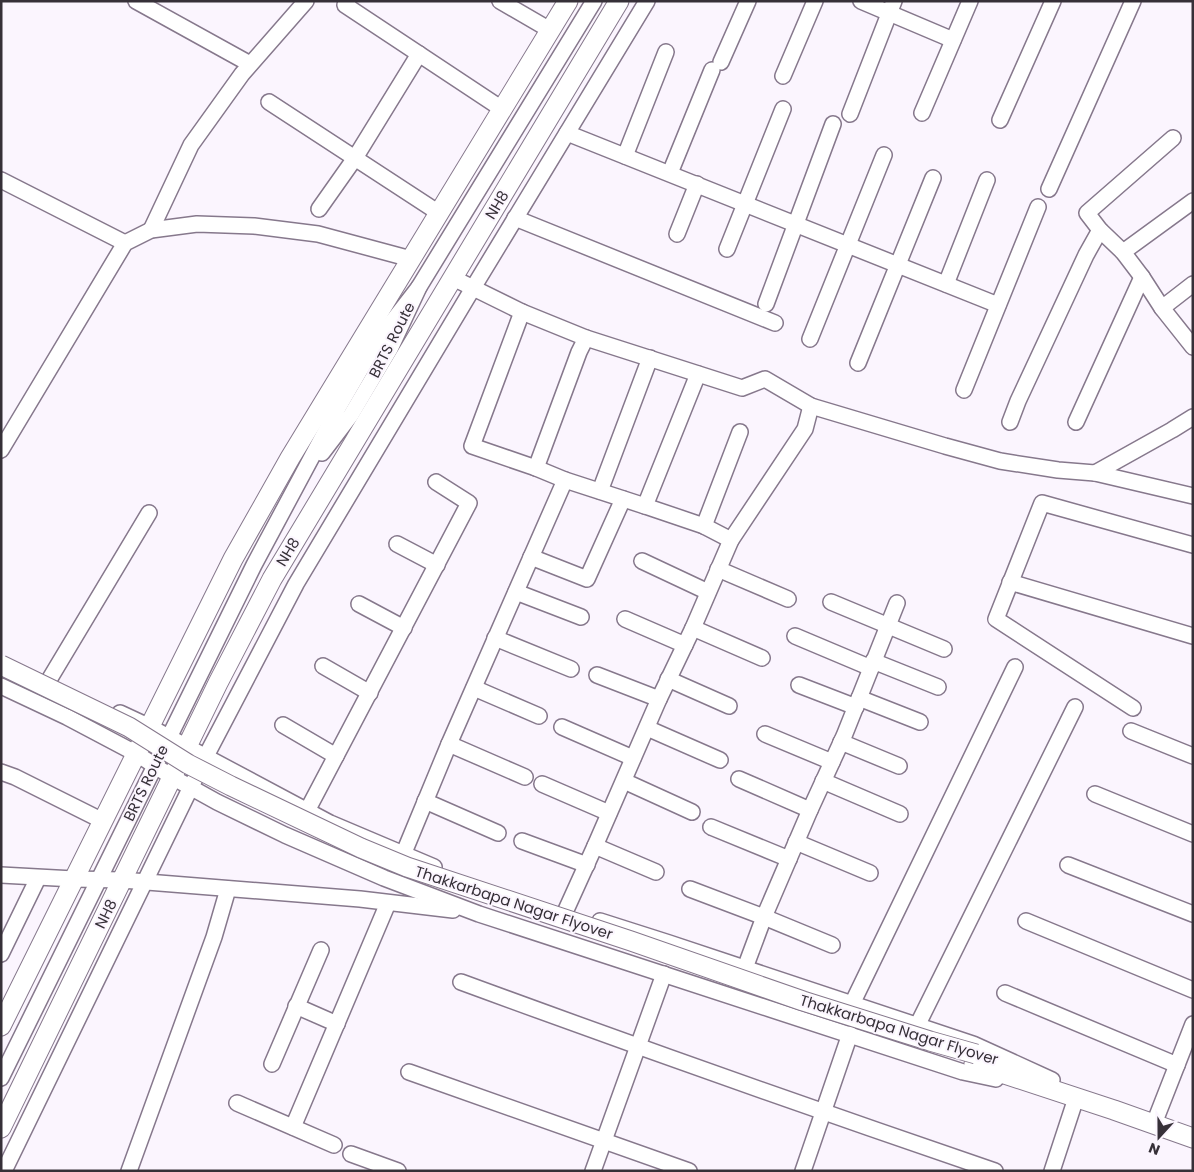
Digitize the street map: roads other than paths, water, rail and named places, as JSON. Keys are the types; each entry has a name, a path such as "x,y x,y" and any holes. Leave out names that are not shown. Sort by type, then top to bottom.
{"main road":[{"path":"1,1026 233,559 290,458 568,1"},
{"name":"NH8","path":"1,1128 218,683 272,579 619,1"},
{"name":"Thakkarbapa Nagar Flyover","path":"1,665 129,727 188,764 231,786 361,848 407,867 930,1041 975,1059 1051,1085"},
{"name":"Thakkarbapa Nagar Flyover","path":"1,675 125,734 184,771 227,794 357,856 404,876 800,1009 975,1059"},
{"path":"1051,1085 1076,1098 1193,1138"},
{"path":"1051,1085 1118,1101 1193,1127"}],"street":[{"path":"136,1 250,64"},
{"path":"150,230 191,146 242,74 306,1"},
{"path":"348,1 346,5 502,109"},
{"path":"500,1 550,30"},
{"name":"BRTS Route","path":"1,1078 254,566 338,408 377,341 419,287 594,1"},
{"path":"4,1171 205,758 296,584 647,1"},
{"path":"670,174 717,66 748,1"},
{"path":"783,76 815,1"},
{"path":"861,1 892,8 953,40"},
{"path":"922,113 970,1"},
{"path":"1000,120 1053,1"},
{"path":"1049,189 1134,1"},
{"path":"850,114 892,8"},
{"path":"625,156 666,52"},
{"path":"319,209 355,158 419,54"},
{"path":"269,102 439,213"},
{"path":"728,249 782,109"},
{"path":"766,304 833,124"},
{"path":"567,133 998,305"},
{"path":"1173,138 1087,213 1100,230 1123,252 1162,308 1193,347"},
{"path":"810,339 884,155"},
{"path":"858,363 933,178"},
{"path":"1,180 125,243"},
{"path":"946,284 987,180"},
{"path":"677,234 697,184"},
{"path":"1123,252 1193,200"},
{"path":"964,390 1038,207"},
{"path":"515,218 775,323"},
{"path":"1,450 125,243 150,230 197,224 254,226 318,234 411,259"},
{"path":"1010,422 1066,298 1100,230"},
{"path":"1076,422 1142,277"},
{"path":"453,278 522,312 586,338 742,388 765,379 811,406 945,446 1000,461 1058,470 1095,473 1193,496"},
{"path":"1162,308 1193,284"},
{"path":"522,312 472,446 565,480 704,526 731,540"},
{"path":"536,468 586,338"},
{"path":"600,491 650,358"},
{"path":"645,506 698,374"},
{"path":"566,910 731,540 805,429 811,406"},
{"path":"1095,473 1193,417"},
{"path":"704,526 740,432"},
{"path":"403,855 449,744 565,480"},
{"path":"307,811 469,503 436,482"},
{"path":"531,557 587,579 623,499"},
{"path":"1133,708 996,619 1042,502 1193,545"},
{"path":"49,680 150,513"},
{"path":"397,544 437,565"},
{"path":"642,561 708,592"},
{"path":"718,569 788,598"},
{"path":"1010,582 1193,636"},
{"path":"516,592 582,617"},
{"path":"831,602 944,649"},
{"path":"745,968 764,917 841,742 897,603"},
{"path":"359,604 404,628"},
{"path":"625,619 685,645"},
{"path":"693,628 762,658"},
{"path":"794,636 938,687"},
{"path":"496,638 571,669"},
{"path":"1,657 150,727 186,748 330,823 424,864 973,1044 1051,1085"},
{"path":"323,666 370,693"},
{"path":"852,1004 1014,667"},
{"path":"597,675 659,699"},
{"path":"668,679 729,706"},
{"path":"799,685 920,722"},
{"path":"1,686 67,717 137,754 172,777 217,802 285,835 384,878 480,914 963,1072 1051,1085"},
{"path":"474,688 539,716"},
{"path":"917,1026 1075,707"},
{"path":"283,725 336,756"},
{"path":"562,727 633,758"},
{"path":"647,728 720,760"},
{"path":"1131,731 1193,756"},
{"path":"765,734 832,762"},
{"path":"841,742 899,766"},
{"path":"449,744 525,777"},
{"path":"1,772 15,777 103,821"},
{"path":"739,779 810,810"},
{"path":"624,781 692,812"},
{"path":"823,781 900,814"},
{"path":"542,784 609,813"},
{"path":"1095,794 1193,834"},
{"path":"426,801 498,833"},
{"path":"711,827 789,859"},
{"path":"522,841 586,866"},
{"path":"796,842 870,873"},
{"path":"595,846 656,872"},
{"path":"1068,865 1193,914"},
{"path":"1,875 122,880 228,888 480,914"},
{"path":"1,954 38,878"},
{"path":"480,914 489,886"},
{"path":"129,1171 214,937 228,888"},
{"path":"690,888 832,945"},
{"path":"293,1127 388,903"},
{"path":"1026,921 1193,990"},
{"path":"272,1064 321,950"},
{"path":"593,1171 664,974"},
{"path":"461,982 638,1047 995,1171"},
{"path":"1005,993 1177,1065"},
{"path":"296,1006 337,1024"},
{"path":"1157,1116 1193,1024"},
{"path":"804,1171 850,1034"},
{"path":"409,1072 689,1171"},
{"path":"1052,1171 1076,1098"},
{"path":"237,1103 334,1144"},
{"path":"351,1154 398,1171"}]}
